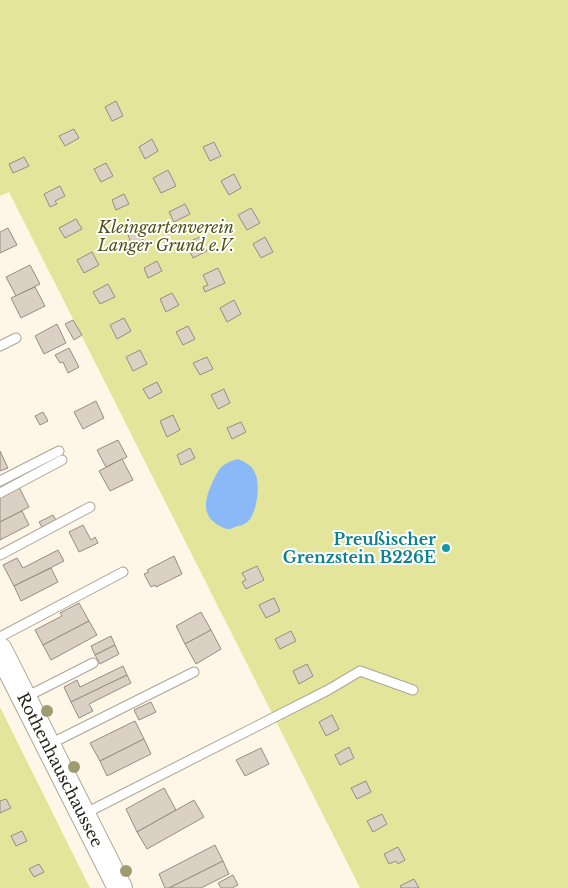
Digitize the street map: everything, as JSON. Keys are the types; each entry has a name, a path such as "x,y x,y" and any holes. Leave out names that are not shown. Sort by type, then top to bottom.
{"main road":[{"name":"Rothenhauschaussee","path":"0,650 120,888"}],"lane":[{"path":"0,346 16,338"},
{"path":"0,482 60,455 0,493"},
{"path":"0,555 90,507"},
{"path":"0,637 123,572"},
{"path":"24,698 93,663"},
{"path":"83,814 328,690 360,671 413,690"},
{"path":"48,746 194,672"}],"green space":[{"name":"Kleingartenverein Langer Grund e.V.","path":"0,0 568,0 568,888 360,888 9,192 0,196"},
{"path":"0,707 90,888 0,888"}],"water":[{"path":"238,459 254,470 258,484 257,500 250,519 244,524 227,529 216,524 211,519 206,508 206,502 210,488 219,470 227,463"}],"building":[{"path":"116,101 123,116 112,121 105,107"},
{"path":"74,129 79,138 65,146 59,136"},
{"path":"152,139 158,151 145,159 139,147"},
{"path":"214,142 221,156 210,161 203,147"},
{"path":"24,157 29,166 13,173 9,164"},
{"path":"106,163 113,176 101,182 94,169"},
{"path":"168,170 176,186 161,193 153,178"},
{"path":"234,174 241,188 229,195 221,181"},
{"path":"60,186 65,196 55,201 57,204 50,207 44,194"},
{"path":"124,194 129,204 116,210 112,200"},
{"path":"185,204 190,214 174,222 169,212"},
{"path":"251,208 260,223 247,230 238,215"},
{"path":"76,219 82,229 65,238 59,228"},
{"path":"8,228 17,245 0,253 0,232"},
{"path":"143,228 145,232 142,234 144,239 132,245 128,235"},
{"path":"200,237 207,251 193,258 186,243"},
{"path":"265,237 273,252 261,258 253,244"},
{"path":"92,252 99,265 84,273 77,260"},
{"path":"157,261 162,271 148,278 144,268"},
{"path":"30,265 40,284 16,296 6,277"},
{"path":"218,268 225,283 205,292 203,287 208,285 203,275"},
{"path":"108,284 115,297 100,304 93,292"},
{"path":"35,287 45,306 21,318 11,298"},
{"path":"172,293 179,305 166,312 160,299"},
{"path":"234,300 241,314 227,322 220,308"},
{"path":"124,318 131,331 117,339 110,325"},
{"path":"73,320 82,335 74,340 65,324"},
{"path":"57,324 66,343 44,354 35,336"},
{"path":"188,326 195,339 183,345 176,332"},
{"path":"69,348 79,367 68,373 63,362 60,363 55,355"},
{"path":"140,350 147,364 133,371 126,357"},
{"path":"207,357 213,369 200,375 193,363"},
{"path":"157,382 162,392 149,399 143,389"},
{"path":"224,389 230,403 218,409 211,395"},
{"path":"96,401 104,418 83,429 74,412"},
{"path":"43,412 48,421 40,425 35,416"},
{"path":"173,415 180,430 167,437 160,421"},
{"path":"241,422 246,432 232,439 227,428"},
{"path":"118,440 127,457 106,467 97,450"},
{"path":"190,448 195,458 181,465 177,455"},
{"path":"0,451 8,468 0,471"},
{"path":"122,459 133,480 110,491 99,471"},
{"path":"19,487 29,507 0,522 0,497"},
{"path":"22,511 29,525 0,540 0,522"},
{"path":"53,515 57,522 43,529 39,522"},
{"path":"83,525 91,540 95,537 98,543 79,552 69,532"},
{"path":"58,550 64,561 14,586 3,565 17,558 23,568"},
{"path":"174,556 182,574 156,587 155,585 151,587 144,574 149,572 147,570"},
{"path":"257,566 264,580 246,589 242,582 246,580 242,573"},
{"path":"51,568 58,582 21,601 14,586"},
{"path":"274,598 280,611 266,618 259,605"},
{"path":"79,603 89,621 43,645 35,630 62,616 60,613"},
{"path":"201,612 211,630 185,644 176,626"},
{"path":"89,621 97,635 51,660 43,645"},
{"path":"211,630 221,649 196,664 185,644"},
{"path":"291,631 296,641 280,649 275,639"},
{"path":"111,636 115,645 95,655 91,646"},
{"path":"115,645 119,654 100,664 95,655"},
{"path":"307,664 313,676 299,684 293,671"},
{"path":"123,666 127,675 71,702 64,687 77,680 80,687"},
{"path":"127,675 131,683 89,704 93,711 79,718 71,702"},
{"path":"151,702 156,712 139,720 134,710"},
{"path":"332,715 339,729 326,736 319,722"},
{"path":"135,721 144,739 100,761 90,743"},
{"path":"144,739 151,754 107,776 100,761"},
{"path":"349,747 354,758 340,765 335,755"},
{"path":"261,748 269,764 245,776 236,760"},
{"path":"366,781 371,792 357,799 351,788"},
{"path":"164,788 176,810 137,832 126,809"},
{"path":"6,799 11,808 0,813 0,801"},
{"path":"194,800 204,817 147,849 137,832"},
{"path":"382,814 387,824 373,832 367,821"},
{"path":"22,831 27,841 16,846 11,836"},
{"path":"215,845 223,861 169,888 165,888 159,874"},
{"path":"398,847 405,860 398,864 396,861 389,864 384,854"},
{"path":"223,861 229,874 201,888 169,888"},
{"path":"39,864 44,872 34,877 29,869"},
{"path":"233,875 238,885 232,888 221,888 218,883"},
{"path":"414,879 419,888 401,888 400,886"}],"place":[{"name":"Preußischer Grenzstein B226E","path":"446,548"}]}
